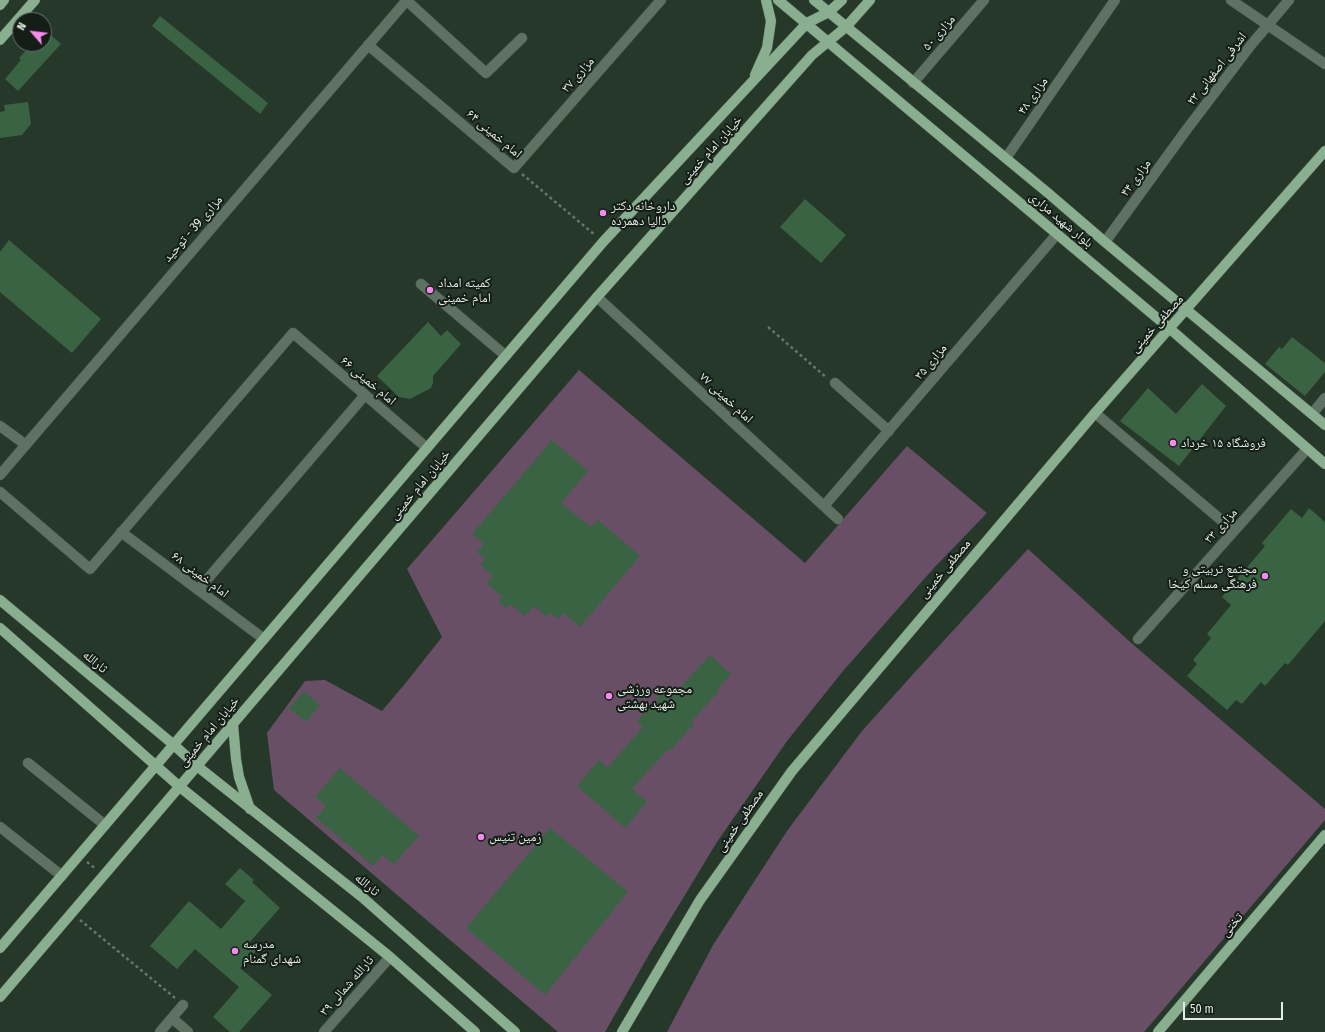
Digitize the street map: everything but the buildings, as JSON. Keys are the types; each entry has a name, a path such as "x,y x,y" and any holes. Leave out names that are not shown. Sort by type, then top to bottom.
{"main road":[{"path":"0,5 4,0"},
{"path":"0,40 35,0"},
{"path":"752,82 767,48 771,21 766,0"},
{"name":"بلوار شهید مزاری","path":"778,0 1169,328 1325,464"},
{"name":"بلوار شهید مزاری","path":"814,0 1006,158 1325,425"},
{"name":"خیابان امام خمینی","path":"0,948 603,242 807,23 829,12 842,0"},
{"name":"خیابان امام خمینی","path":"0,997 597,297 812,55 846,27 870,0"},
{"name":"مصطفی خمینی","path":"622,1032 700,900 792,771 1095,413 1325,151"},
{"name":"ثارالله","path":"0,600 174,745 197,766 362,897 515,1032"},
{"path":"0,628 180,787 390,957 475,1032"},
{"path":"233,724 239,777 250,809"},
{"name":"تختی","path":"1158,1032 1325,835"}],"street":[{"path":"406,0 486,73 522,38"},
{"name":"مزاری 39 - توحید","path":"0,475 406,0"},
{"name":"مزاری ۳۷","path":"514,168 661,0"},
{"name":"مزاری ۵۰","path":"913,83 984,0"},
{"name":"مزاری ۴۸","path":"1006,158 1115,0"},
{"path":"1231,0 1325,64"},
{"name":"اشرفی اصفهانی ۲۳","path":"1187,129 1251,45 1289,0"},
{"name":"امام خمینی ۶۴","path":"368,45 514,168"},
{"name":"مزاری ۴۴","path":"1105,242 1187,129"},
{"name":"مزاری ۳۵","path":"824,506 1057,234"},
{"path":"421,284 506,356"},
{"name":"امام خمینی ۷۷","path":"597,297 838,519"},
{"name":"امام خمینی ۶۶","path":"121,532 293,333 427,448"},
{"path":"834,383 889,431"},
{"path":"198,590 365,395"},
{"path":"1312,414 1325,398"},
{"path":"1095,413 1234,531"},
{"path":"0,426 26,445"},
{"name":"مزاری ۳۳","path":"1138,639 1307,449"},
{"path":"0,492 90,569 121,532"},
{"name":"امام خمینی ۶۸","path":"121,532 264,639"},
{"path":"28,763 105,825"},
{"path":"0,827 62,876"},
{"name":"ثارالله شمالی ۳۹","path":"324,1032 390,957"},
{"path":"160,1032 183,1005"},
{"path":"172,1018 188,1032"}],"path":[{"name":"امام خمینی ۶۴","path":"514,168 603,242"},
{"path":"768,327 834,383"},
{"path":"79,855 104,876"},
{"path":"72,913 183,1005"}],"shaded area":[{"name":"مجموعه ورزشی شهید بهشتی","path":"579,370 805,563 907,446 987,513 933,569 843,671 787,741 717,842 651,951 605,1032 558,1032 274,790 267,733 305,681 325,680 382,711 442,637 407,569"},
{"path":"1028,549 1129,641 1325,809 1325,820 1144,1032 667,1032 713,945 787,831 862,731"}],"place":[{"name":"داروخانه دکتر دالیا دهمرده","path":"603,213"},
{"name":"کمیته امداد امام خمینی","path":"430,290"},
{"name":"فروشگاه ۱۵ خرداد","path":"1173,443"},
{"name":"مجتمع تربیتی و فرهنگی مسلم کیخا","path":"1265,576"},
{"name":"مجموعه ورزشی شهید بهشتی","path":"609,696"},
{"name":"زمین تنیس","path":"481,837"},
{"name":"مدرسه شهدای گمنام","path":"235,951"}]}
